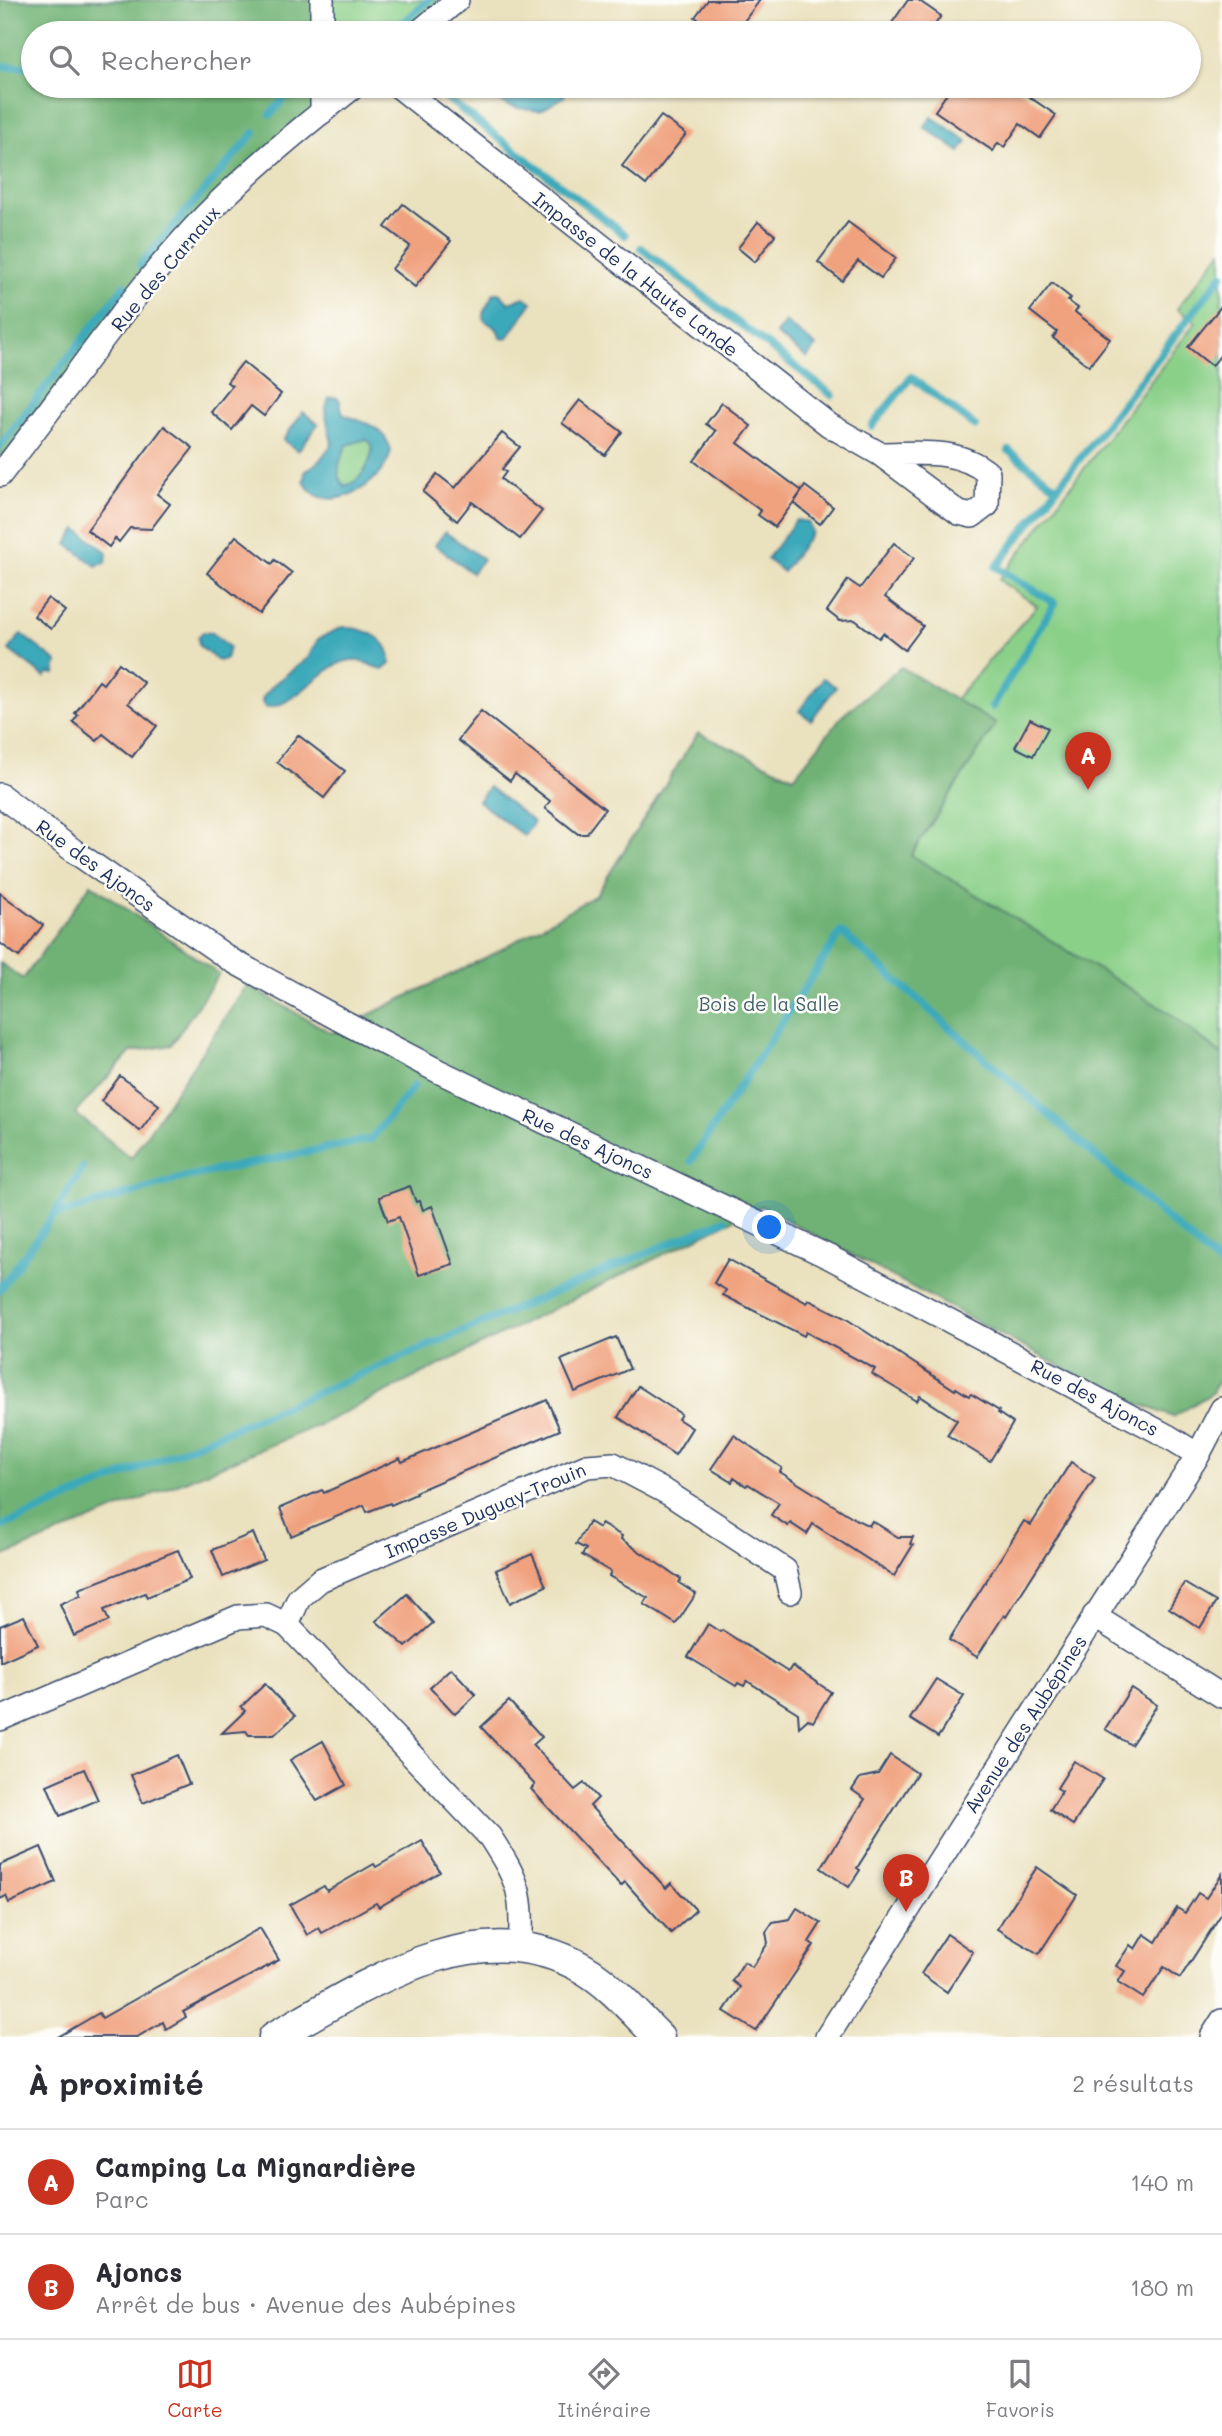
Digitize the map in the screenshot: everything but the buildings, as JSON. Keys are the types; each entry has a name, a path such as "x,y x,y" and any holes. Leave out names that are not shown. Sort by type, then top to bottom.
{"street":[{"path":"322,0 322,21"},
{"path":"432,21 457,0"},
{"path":"322,98 322,112"},
{"name":"Rue des Carnaux","path":"0,475 157,272 205,216 254,169 340,98"},
{"name":"Impasse de la Haute Lande","path":"413,98 829,425 880,454"},
{"name":"Rue des Ajoncs","path":"0,795 232,960 300,998 440,1072 831,1258 1146,1424 1198,1455"},
{"name":"Avenue des Aubépines","path":"827,2037 1198,1455 1222,1409"},
{"name":"Impasse Duguay-Trouin","path":"287,1625 299,1598 320,1580 587,1466 600,1464 625,1469 757,1549 785,1570 790,1592"},
{"path":"0,1719 239,1617 265,1615 287,1625 490,1837 520,1889 523,1913 520,1948"},
{"path":"1094,1616 1222,1696"},
{"path":"274,2037 425,1958 468,1948 520,1948 562,1958 605,1984 659,2037"},
{"path":"1212,2037 1222,2021"}],"green space":[{"path":"0,0 316,0 317,21 21,21 21,98 321,98 322,111 205,216 0,475"},
{"path":"323,0 457,0 432,21 322,21"},
{"path":"1222,250 1222,1255 806,1017 995,724 955,699 1037,606 999,580 1196,322 1177,309"},
{"path":"366,439 372,444 369,463 356,480 345,486 339,477 344,450 347,445"},
{"name":"Bois de la Salle","path":"901,667 996,724 911,855 1168,1012 1222,1055 1222,1374 1212,1393 1173,1417 1108,1392 761,1206 319,1425 0,1558 0,963 23,979 91,884 219,974 171,1045 131,1052 75,1113 131,1158 247,985 332,1033 493,954 596,895 698,733 794,777 842,716"}],"water":[{"path":"495,98 562,98 540,111 502,103"},
{"path":"932,117 967,141 960,152 924,127"},
{"path":"494,293 499,293 509,303 524,297 532,302 507,339 501,338 497,329 484,320 483,313"},
{"path":"785,322 816,346 807,358 776,334"},
{"path":"329,398 339,399 343,414 378,429 391,450 378,475 367,485 339,498 325,498 313,493 304,481 305,472 319,461 332,444 325,411","holes":["366,439 372,444 371,457 365,470 356,480 345,486 341,482 339,472 340,461 347,445"]},
{"path":"303,412 318,424 298,451 283,440"},
{"path":"796,520 808,522 812,532 783,572 767,559"},
{"path":"77,529 107,552 106,563 96,566 67,544"},
{"path":"445,532 483,559 472,573 435,545"},
{"path":"342,627 375,636 386,647 390,664 383,670 356,660 341,663 288,700 266,707 262,703 263,697 274,684 308,658 318,639"},
{"path":"203,632 213,633 229,647 226,659 218,661 199,646 198,637"},
{"path":"21,634 57,662 55,674 48,673 45,677 9,650"},
{"path":"823,678 836,687 811,720 799,711"},
{"path":"489,787 534,822 524,836 478,801"}],"waterway":[{"path":"405,21 429,0"},
{"path":"0,66 21,67"},
{"path":"271,114 284,98"},
{"path":"447,98 625,235"},
{"path":"140,265 254,133"},
{"path":"641,248 832,395"},
{"path":"992,707 1055,603 996,567 1222,275"},
{"path":"0,446 125,285"},
{"path":"872,426 911,377 975,426"},
{"path":"1009,451 1056,487"},
{"path":"691,1161 841,932 1222,1267"},
{"path":"0,1289 53,1216 185,1177 371,1139 414,1086"},
{"path":"53,1216 83,1168"},
{"path":"0,1527 725,1220"}],"place":[{"name":"Camping La Mignardière","path":"1088,790"},
{"name":"Ajoncs","path":"906,1912"}]}
